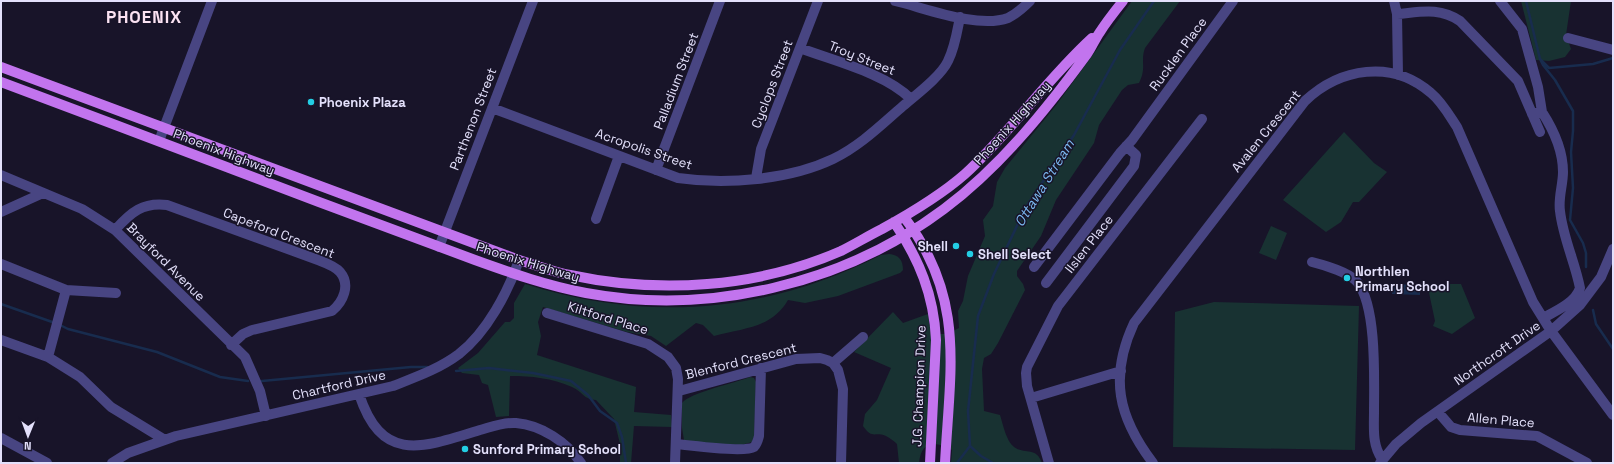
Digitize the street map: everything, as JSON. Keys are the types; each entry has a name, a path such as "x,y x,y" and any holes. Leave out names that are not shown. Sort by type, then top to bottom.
{"main road":[{"name":"Phoenix Highway","path":"1,82 514,274 562,288 613,297 654,300 701,298 756,292 821,273 875,250 914,229 960,196 1003,156 1086,56 1099,33 1123,1"},
{"name":"Phoenix Highway","path":"1,67 519,260 569,275 624,284 661,285 718,282 777,272 841,251 922,206 964,174 1008,131 1079,51 1099,33"},
{"path":"904,216 914,229 934,265 943,287 950,327 945,463"},
{"name":"J.G. Champion Drive","path":"894,222 917,259 929,291 935,323 936,340 930,463"},
{"path":"875,250 896,245 908,250 917,259"}],"street":[{"path":"159,141 212,1"},
{"name":"Parthenon Street","path":"439,247 533,1"},
{"name":"Palladium Street","path":"656,170 720,1"},
{"name":"Cyclops Street","path":"756,178 761,149 818,1"},
{"path":"895,1 960,17 993,21 1003,19 1015,13 1030,1"},
{"name":"Rucklen Place","path":"1034,267 1233,1"},
{"path":"1394,1 1396,14 1398,75"},
{"path":"1500,1 1522,29 1538,87 1537,113 1540,132"},
{"path":"1396,14 1436,11 1450,14 1460,21 1518,81 1537,113 1550,124 1562,158 1563,172 1560,210 1563,231 1580,288 1576,296 1565,305 1543,318"},
{"name":"Acropolis Street","path":"492,108 678,178 699,181 756,178 795,172 834,158 865,139 911,99 948,62 953,48 960,17"},
{"path":"1568,38 1613,50"},
{"name":"Troy Street","path":"800,48 885,80 902,90 911,99"},
{"name":"Avalen Crescent","path":"1153,463 1133,435 1126,421 1121,397 1121,371 1128,337 1134,323 1305,101 1320,87 1340,77 1358,73 1378,72 1398,75 1431,92 1439,101 1457,127 1522,280 1543,318 1613,415"},
{"name":"Ilslen Place","path":"1049,463 1026,380 1027,367 1058,306 1202,119"},
{"path":"1046,283 1134,166 1136,155 1126,146"},
{"path":"596,219 619,156"},
{"name":"Brayford Avenue","path":"1,175 82,209 115,230 245,357 255,376 266,416"},
{"path":"1,212 43,193"},
{"name":"Capeford Crescent","path":"115,230 128,216 143,206 156,204 167,205 318,260 334,267 341,273 345,287 344,296 339,305 332,310 252,330 243,334 231,345"},
{"name":"Northcroft Drive","path":"1381,461 1421,423 1551,331 1580,305 1611,262 1613,249"},
{"name":"Chartford Drive","path":"112,463 128,453 165,440 393,386 427,373 459,354 485,326 502,300 519,260"},
{"path":"1312,262 1340,272 1357,282 1366,295 1373,358 1374,434 1377,451 1381,461"},
{"path":"1,264 66,290 116,292"},
{"path":"48,356 66,290"},
{"name":"Kiltford Place","path":"547,313 648,344 668,357 676,368 679,391"},
{"path":"841,463 843,389 841,378 833,363 863,337"},
{"path":"1,340 48,356 80,377 111,407 165,440"},
{"name":"Blenford Crescent","path":"675,463 679,391 761,368 807,358 820,358 833,363"},
{"path":"676,444 741,450 753,447 757,444 759,436 761,368"},
{"path":"1031,398 1121,371"},
{"path":"359,394 366,415 372,425 384,437 400,445 417,448 496,426 515,423 550,434 566,446 581,463"},
{"name":"Allen Place","path":"1438,412 1451,426 1460,430 1537,436 1587,463"},
{"path":"1,438 47,463"}],"green space":[{"path":"1132,1 1180,1 1145,48 1143,57 1143,73 1139,83 1128,85 1122,90 1099,125 1094,143 1056,200 1041,236 1017,271 1017,276 1023,284 1025,290 998,343 991,354 984,358 982,369 984,411 1000,415 1005,432 1011,444 1018,449 1036,454 1042,463 951,463 952,450 940,445 930,444 923,450 919,463 899,463 897,444 886,436 869,433 863,426 865,414 877,400 891,368 854,352 893,312 903,323 928,314 930,326 939,334 947,334 959,328 958,311 963,301 968,276 985,236 983,220 993,206 997,182 1005,168 1057,104"},
{"path":"1521,1 1571,1 1566,35 1571,49 1565,57 1549,61 1536,60"},
{"path":"1344,132 1374,163 1387,172 1359,202 1353,202 1341,222 1326,232 1283,200"},
{"path":"1271,226 1287,233 1276,260 1259,253"},
{"path":"889,254 900,259 903,270 900,273 838,296 805,303 788,300 774,316 756,326 714,336 703,325 696,323 666,346 651,336 627,332 543,307 538,322 541,336 537,355 636,387 634,412 671,415 672,427 634,426 631,463 620,463 620,444 614,419 596,400 589,399 575,389 557,381 534,377 510,376 509,416 496,417 488,385 482,383 479,375 462,373 458,368 478,353 505,322 510,322 514,318 514,303 525,284 571,296 616,304 662,307 706,306 751,300 795,289 838,274 881,255"},
{"path":"1424,284 1461,284 1475,318 1452,334 1433,326 1435,321 1428,288"},
{"path":"1214,302 1359,306 1355,450 1173,447 1175,312"},
{"path":"750,377 754,378 756,382 754,437 752,442 741,445 688,442 684,440 682,428 682,403 686,399"}],"water":[{"path":"1392,284 1420,285 1420,295 1392,294"}],"waterway":[{"name":"Ottawa Stream","path":"993,463 981,456 970,446 968,411 978,316 994,274 1026,207 1074,135 1120,50 1154,1"},
{"path":"1526,1 1540,59 1549,68 1593,64 1613,58"},
{"path":"1540,59 1555,80 1573,111 1571,152 1573,188 1570,220 1583,243 1586,253 1586,267"},
{"path":"1,304 55,323"},
{"path":"1593,310 1596,324 1613,349"},
{"path":"60,325 68,329 157,352 220,377 248,381"},
{"path":"262,381 411,367 427,367"},
{"path":"456,371 489,368 533,373 571,381 588,395 600,411 617,423 622,437 626,463"},
{"path":"957,463 970,446"}],"place":[{"name":"Phoenix Plaza","path":"311,102"},
{"name":"Shell","path":"956,246"},
{"name":"Shell Select","path":"970,254"},
{"name":"Northlen Primary School","path":"1347,278"},
{"name":"Sunford Primary School","path":"465,449"}],"district":[{"name":"PHOENIX","path":"144,17"}]}
